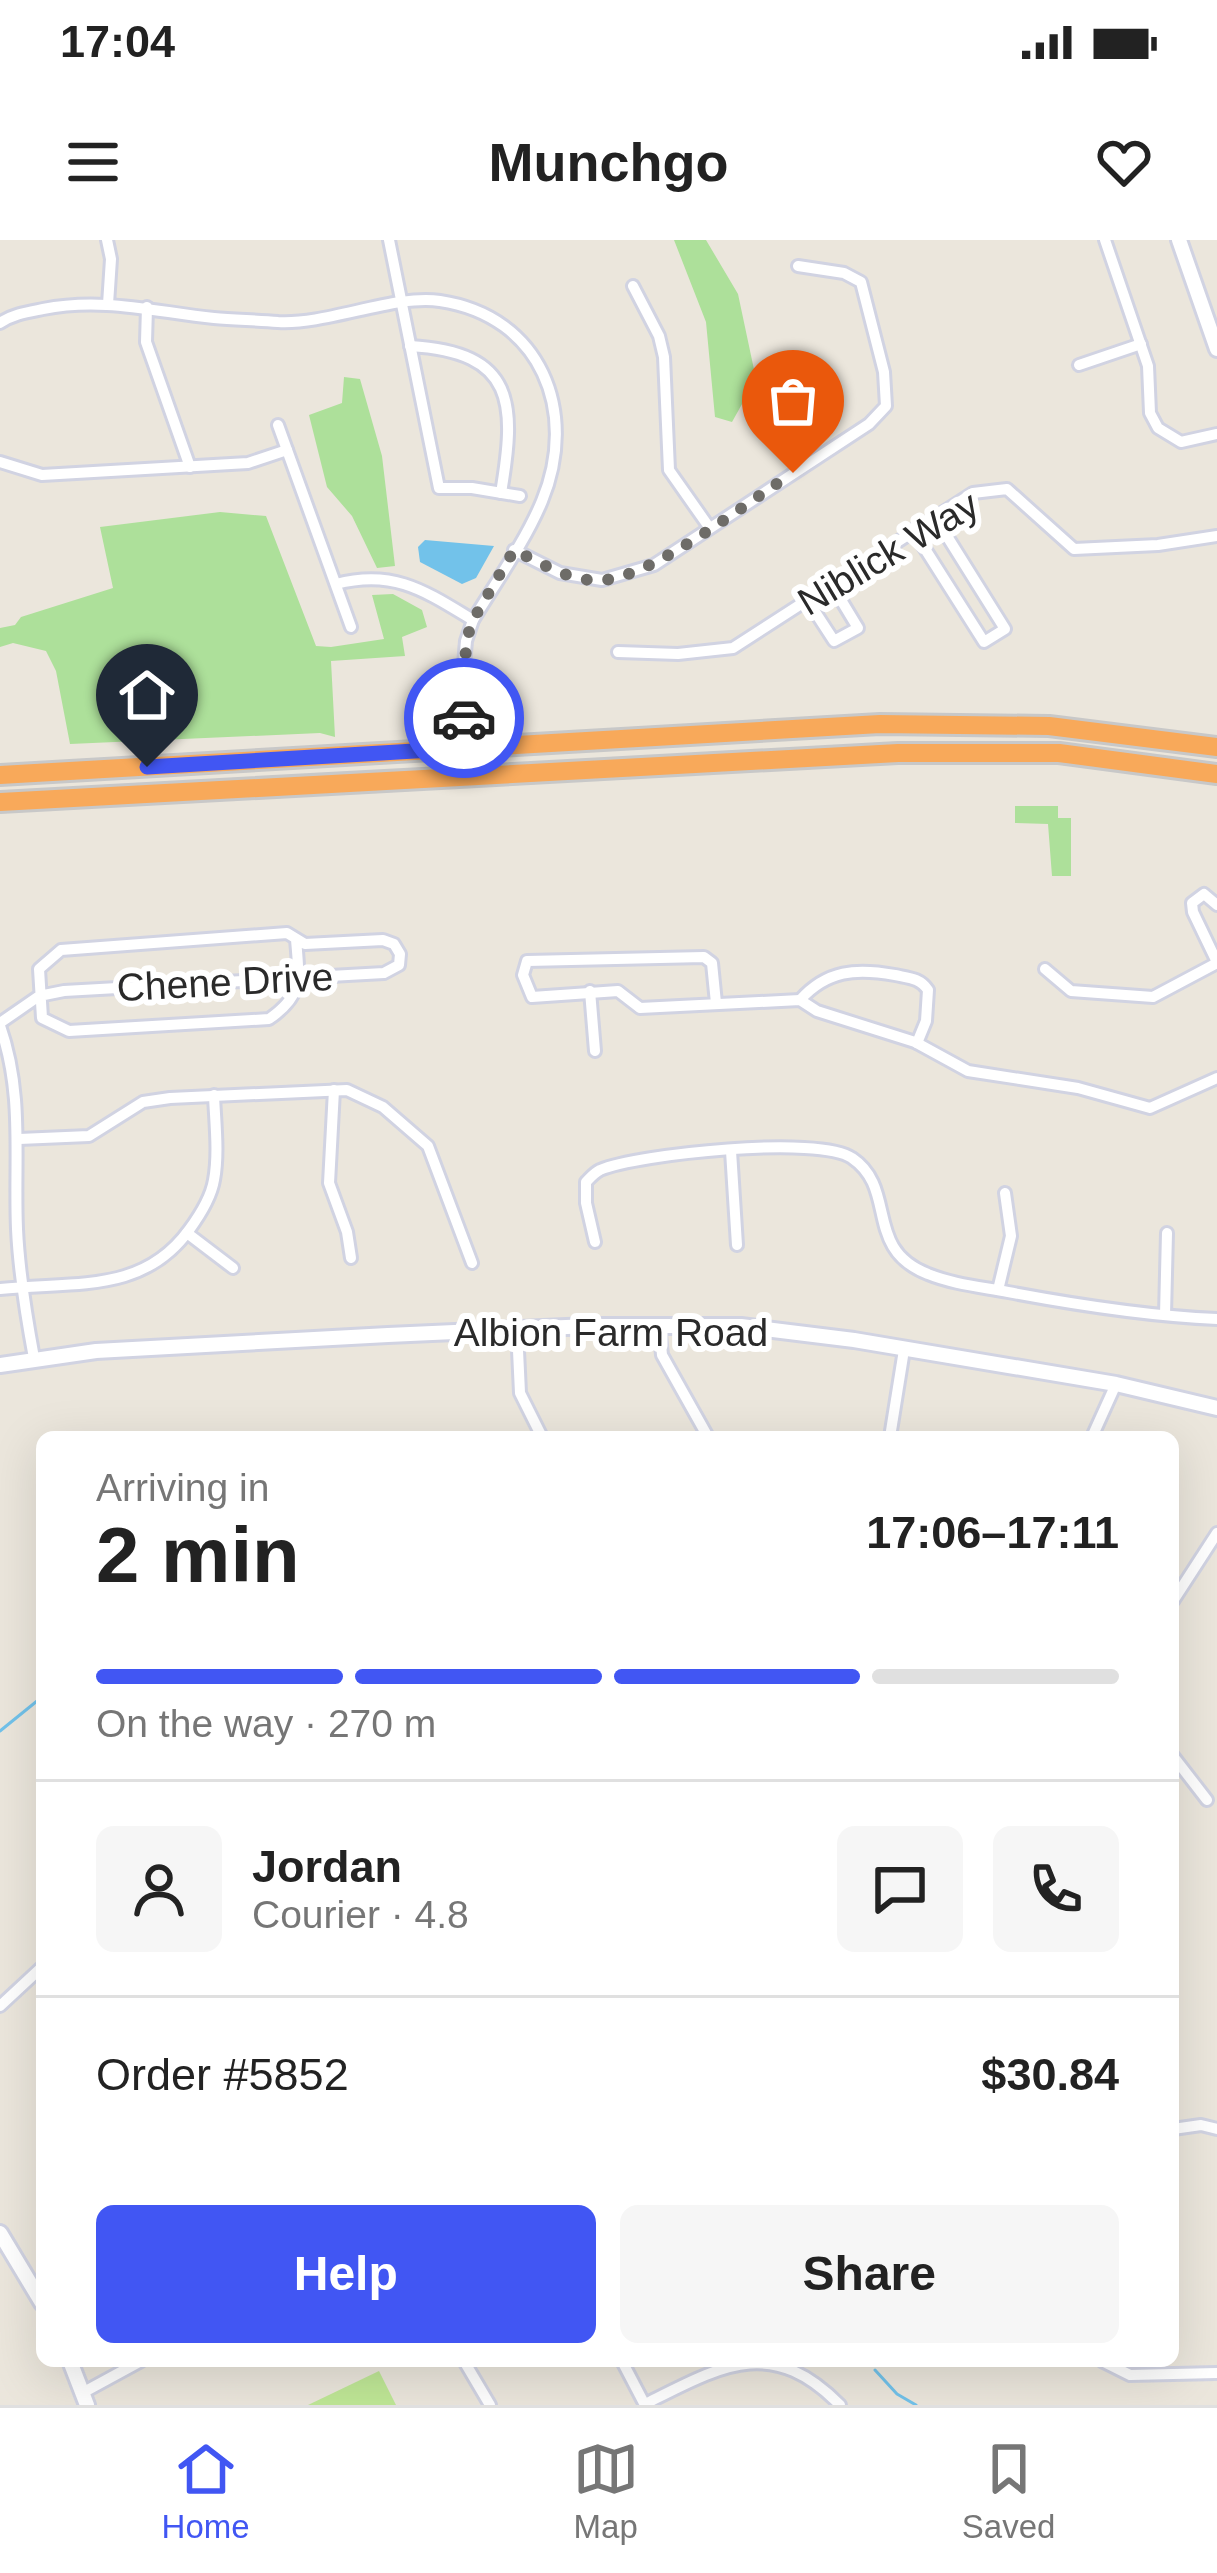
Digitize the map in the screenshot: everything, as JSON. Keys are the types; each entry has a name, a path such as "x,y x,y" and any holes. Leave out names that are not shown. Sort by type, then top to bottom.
{"highway":[{"path":"0,775 937,723 1093,729 1217,747"},
{"path":"0,802 898,752 1058,753 1217,774"}],"street":[{"path":"107,240 111,259 108,304"},
{"path":"388,240 439,488 520,496"},
{"path":"1105,240 1142,344 1150,412 1158,428 1181,442 1217,434"},
{"path":"1179,240 1217,350"},
{"path":"514,550 560,573 602,580 654,566 869,424 886,406 884,372 861,282 844,273 798,266"},
{"path":"633,286 664,357 669,470 709,527"},
{"path":"0,323 9,316 66,305 108,304 292,322 435,300 476,309 517,334 546,374 555,414 553,459 542,502 473,620 466,641 465,748"},
{"path":"147,307 146,342 190,467"},
{"path":"1079,365 1142,344"},
{"path":"410,346 470,355 496,378 511,434 502,493"},
{"path":"278,425 351,627"},
{"path":"0,462 42,475 248,464 287,450"},
{"name":"Niblick Way","path":"618,652 724,652 974,493 1007,489 1074,549 1217,536"},
{"path":"913,530 984,642 994,636 1005,629 934,517"},
{"path":"336,584 365,576 405,582 473,620"},
{"path":"808,601 834,641 858,628 832,585"},
{"path":"1045,969 1071,991 1153,997 1217,962 1192,903 1204,894 1217,905"},
{"path":"287,933 296,939 299,978 291,1004 269,1019 69,1031 42,1018 39,996 39,969 61,950 287,933"},
{"name":"Chene Drive","path":"39,996 384,973 399,965 394,944 383,940 304,944 296,939"},
{"path":"716,1003 712,963 704,957 527,961 525,968 532,997 618,991 640,1008 800,1000 817,1012 917,1043 968,1071 1078,1088 1150,1108 1217,1078"},
{"path":"800,1000 815,983 860,968 915,980 928,990 926,1021 917,1043"},
{"path":"590,991 595,1051"},
{"path":"34,1358 21,1286 13,1064 0,1024 39,996"},
{"path":"334,1090 329,1183 351,1258"},
{"path":"19,1139 89,1136 143,1102 346,1090 383,1107 428,1146 472,1263"},
{"path":"0,1289 116,1280 142,1272 172,1253 213,1188 214,1095"},
{"path":"595,1242 586,1182 596,1171 663,1156 804,1146 835,1149 853,1158 876,1189 888,1243 902,1261 928,1274 1082,1306 1217,1319"},
{"path":"731,1151 737,1245"},
{"path":"998,1290 1011,1235 1005,1193"},
{"path":"1165,1315 1167,1232"},
{"path":"187,1233 233,1268"},
{"path":"659,1324 662,1355 705,1431"},
{"name":"Albion Farm Road","path":"0,1365 97,1351 659,1324 741,1326 1116,1384 1217,1408"},
{"path":"517,1330 520,1393 539,1431"},
{"path":"891,1431 904,1350"},
{"path":"1095,1431 1116,1384"},
{"path":"1179,1592 1217,1532"},
{"path":"1179,1764 1207,1800"},
{"path":"0,2006 36,1973"},
{"path":"1179,2128 1201,2125 1217,2129"},
{"path":"0,2233 36,2293"},
{"path":"73,2367 86,2399 132,2367"},
{"path":"468,2367 490,2405"},
{"path":"625,2367 645,2405 729,2367"},
{"path":"785,2367 819,2384 840,2405"},
{"path":"1114,2367 1130,2375 1217,2373"}],"green space":[{"path":"674,240 706,240 738,294 756,379 732,422 715,417 706,322"},
{"path":"344,377 360,379 382,456 395,566 377,568 352,516 327,487 309,415 342,403"},
{"path":"220,512 266,516 316,646 384,639 372,595 393,594 422,610 427,627 402,637 405,656 331,661 335,737 320,733 70,744 56,671 46,651 13,643 0,647 0,628 113,588 100,527"},
{"path":"1015,806 1058,806 1058,818 1071,818 1071,876 1052,876 1048,824 1015,823"},
{"path":"379,2371 396,2405 308,2405"}],"water":[{"path":"425,540 494,546 476,578 462,584 420,562 418,547"}],"waterway":[{"path":"0,1731 36,1702"},
{"path":"875,2370 897,2394 916,2405"}],"way so far":[{"path":"464,718 466,641 473,620 514,550 560,573 602,580 654,566 793,473"}],"route":[{"path":"147,767 465,748 464,718"}]}
